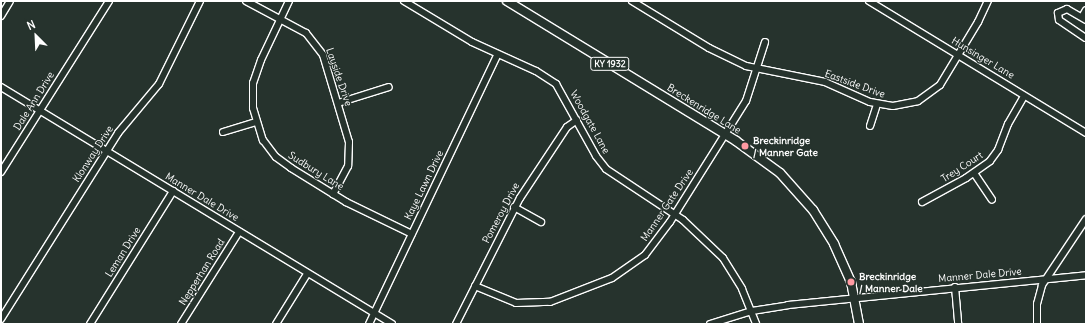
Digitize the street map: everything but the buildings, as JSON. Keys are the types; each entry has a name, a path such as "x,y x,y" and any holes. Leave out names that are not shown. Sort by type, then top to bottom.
{"main road":[{"name":"Breckenridge Lane","path":"508,1 725,134 780,173 814,210 834,244 855,299 859,324"}],"street":[{"path":"1,16 10,1"},
{"name":"Dale Ann Drive","path":"1,172 108,1"},
{"name":"Klonway Drive","path":"1,319 106,151 131,116 160,84 200,1"},
{"name":"Layside Drive","path":"246,1 306,33 315,42 323,55 338,103 350,154 346,171 333,194"},
{"name":"Sudbury Lane","path":"289,1 254,78 252,97 256,122 263,140 276,157 333,194 412,234"},
{"name":"Woodgate Lane","path":"404,1 498,54 552,80 562,92 596,156 606,169 675,214 707,240 723,258 736,278 752,311 756,324"},
{"name":"Eastside Drive","path":"632,1 726,58 757,69 825,82 877,104 900,106 924,98 940,84 959,55 988,1"},
{"name":"Hunsinger Lane","path":"869,1 1086,133"},
{"path":"1086,10 1084,18 1067,10 1058,13 1059,20 1086,38"},
{"name":"Manner Gate Drive","path":"475,286 516,303 537,304 558,300 612,278 630,267 657,241 746,101 765,42"},
{"name":"Kaye Lawn Drive","path":"369,324 498,54"},
{"name":"Manner Dale Drive","path":"1,87 307,274 392,324"},
{"path":"338,103 389,87"},
{"name":"Trey Court","path":"922,202 974,173 990,161 998,150 1008,124 1024,96"},
{"path":"870,126 877,104"},
{"name":"Pomeroy Drive","path":"456,324 514,207 567,127 577,120"},
{"path":"222,132 256,122"},
{"path":"974,173 992,200"},
{"name":"Leman Drive","path":"90,324 173,191"},
{"path":"514,207 541,222"},
{"path":"1037,324 1039,296 1046,279 1086,219"},
{"name":"Nepperhan Road","path":"181,324 239,232"},
{"path":"276,324 307,274"},
{"name":"Manner Dale Drive","path":"710,324 752,311 955,287 1086,275"},
{"path":"955,287 958,324"}],"place":[{"name":"Breckinridge / Manner Gate","path":"745,146"},
{"name":"Breckinridge / Manner Dale","path":"851,282"}]}
